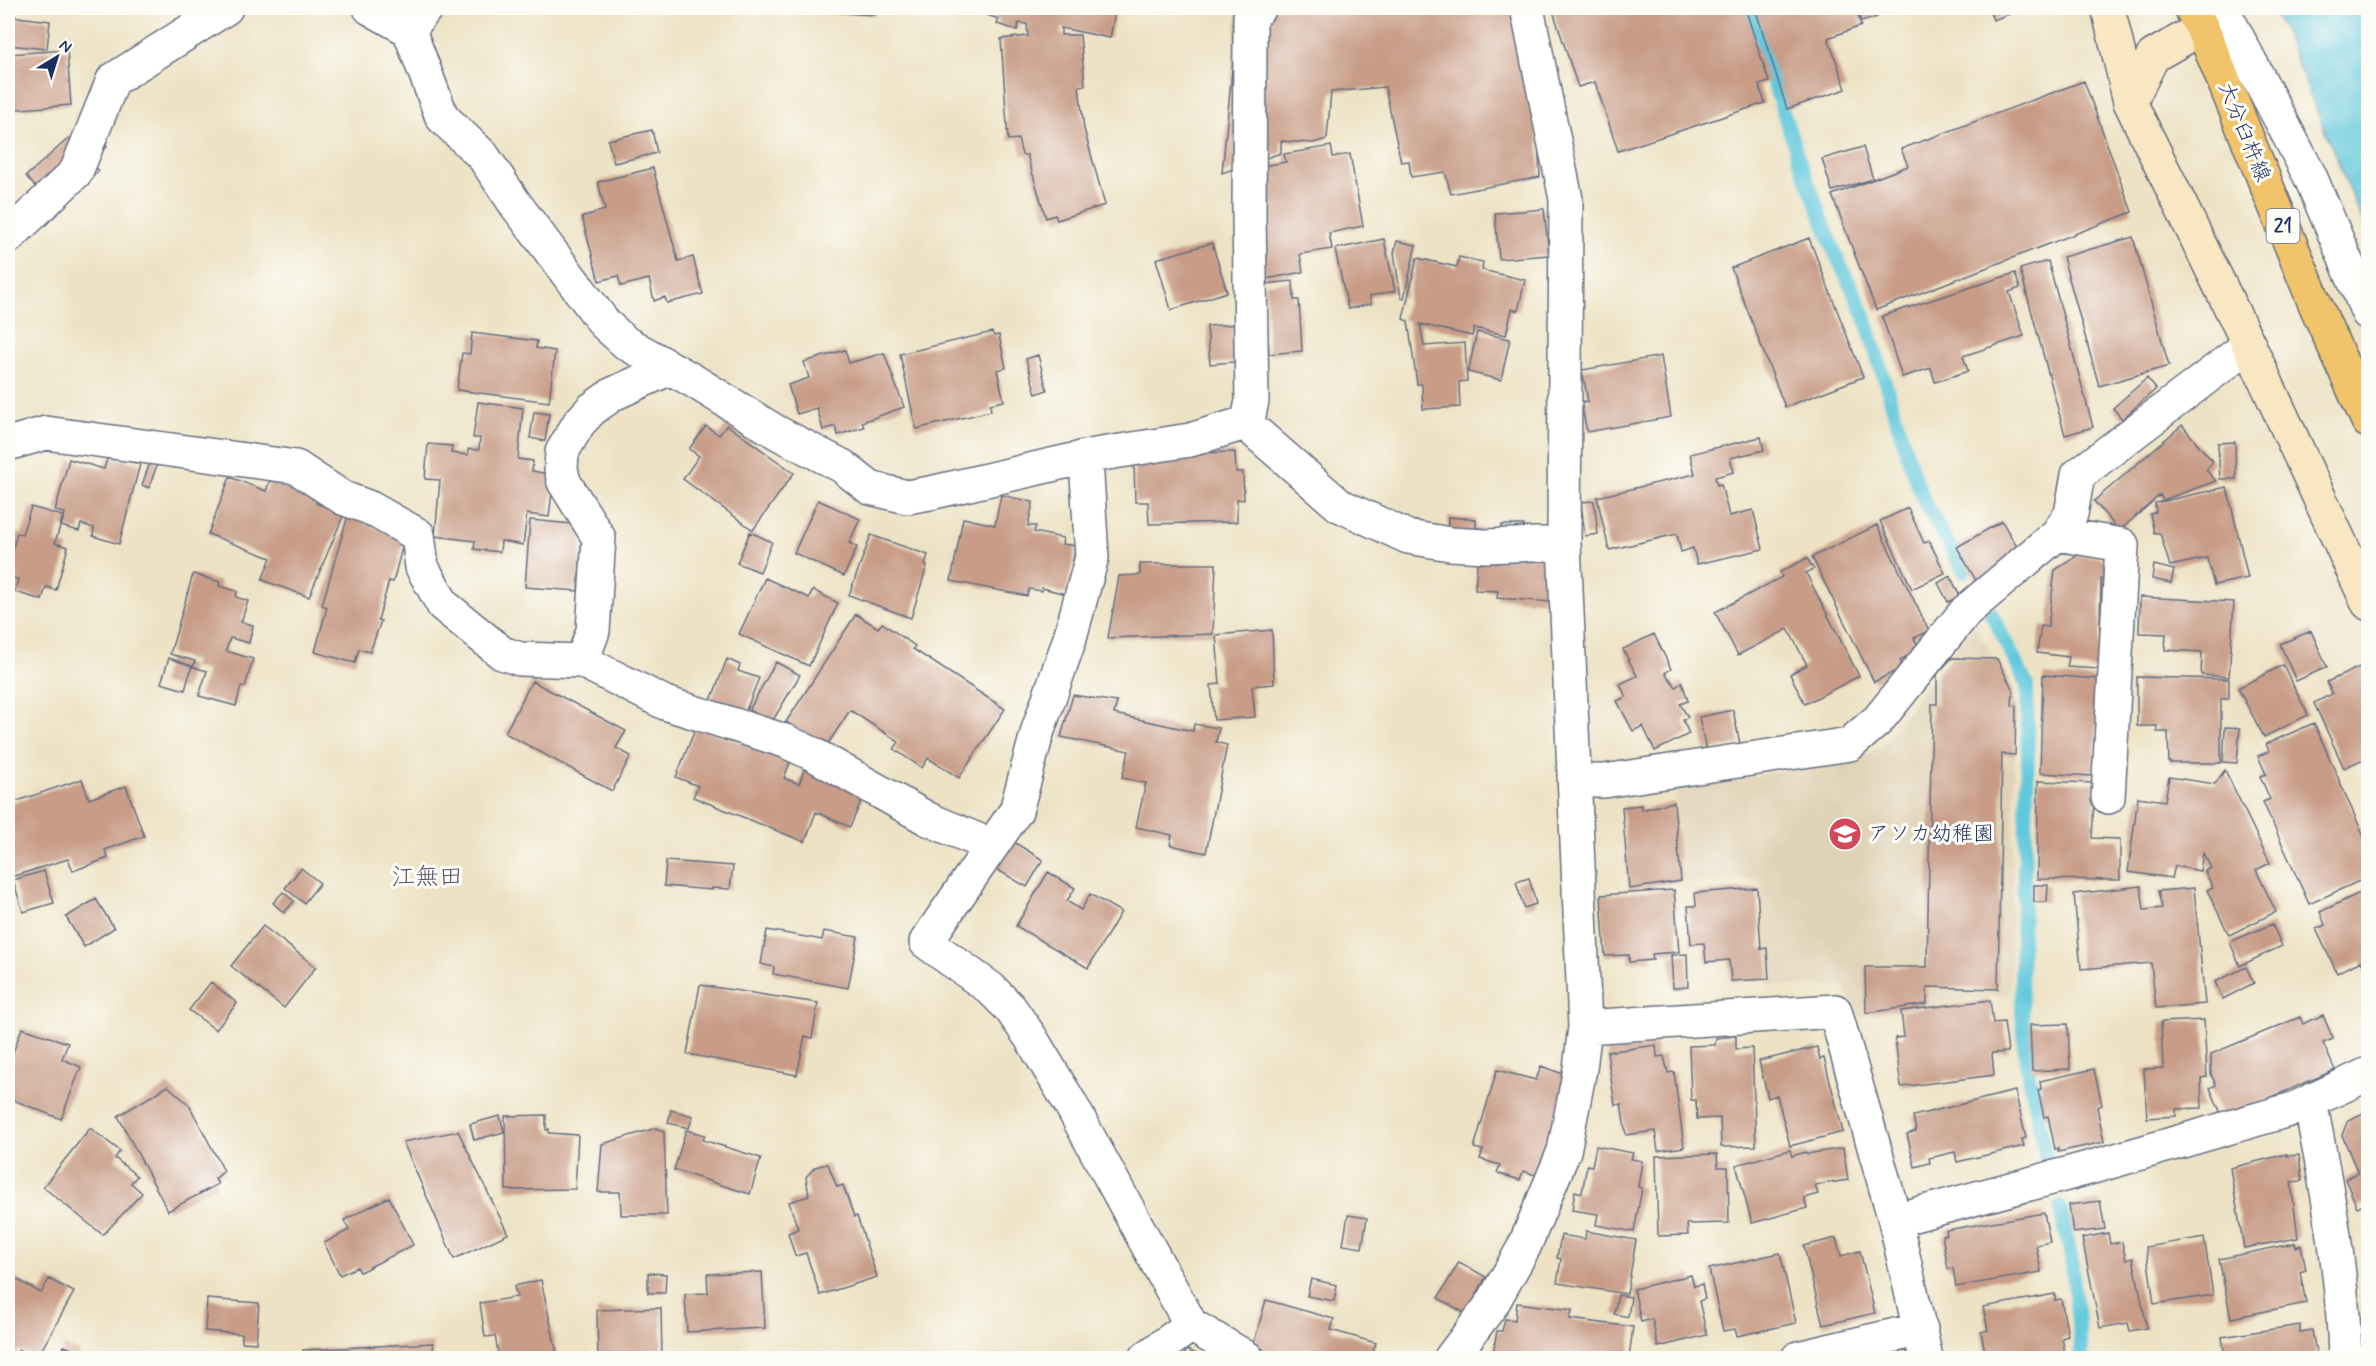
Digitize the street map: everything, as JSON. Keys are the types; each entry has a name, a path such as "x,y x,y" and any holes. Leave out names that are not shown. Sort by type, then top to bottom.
{"main road":[{"name":"大分臼杵線","path":"2205,14 2316,306 2368,421"}],"street":[{"path":"8,237 76,172 113,80 226,8"},
{"path":"370,8 417,19 442,117 483,156 516,205 605,324 626,343 778,433 842,466 870,488 907,497 1083,457 1190,440 1245,423 1339,505 1408,537 1450,544 1485,546 1564,543"},
{"path":"1247,425 1252,401 1249,215 1250,17 1259,8"},
{"path":"1451,1359 1492,1304 1524,1247 1564,1151 1580,1069 1585,1027 1564,543 1566,199 1527,8"},
{"path":"2108,8 2130,102 2249,345 2368,603"},
{"path":"2130,102 2153,56 2205,14 2310,176 2368,313"},
{"path":"1575,781 1604,781 1850,744 1878,720 1966,610 2057,534 2071,514 2078,475 2249,345"},
{"path":"582,661 593,631 599,538 564,482 561,469 562,452 579,423 592,409 613,394 670,368"},
{"path":"8,444 46,434 296,467 343,498 370,508 418,535 422,567 443,605 502,652 520,659 582,661 665,703 785,741 813,754 928,819 992,846"},
{"path":"1083,457 1087,476 1092,557 1070,641 1038,730 1016,811 926,942 990,988 1010,1008 1070,1103 1191,1325 1247,1359"},
{"path":"2057,534 2122,544 2108,797"},
{"path":"1585,1027 1834,1011 1895,1220 1924,1344 1798,1359"},
{"path":"1895,1220 2096,1167 2296,1108 2368,1074"},
{"path":"2310,1102 2326,1183 2344,1305 2353,1341"},
{"path":"1146,1359 1191,1325"}],"shaded area":[{"name":"アソカ幼稚園","path":"1975,625 2011,688 2016,705 2010,994 1855,1018 1844,986 1767,985 1760,878 1679,883 1675,790 1862,757 1880,748 1965,635"}],"water":[{"path":"2272,8 2368,8 2368,235 2286,36"}],"building":[{"path":"827,8 875,8 875,15 827,12"},
{"path":"965,8 1116,8 1110,38 1061,28 1061,35 1080,35 1085,85 1079,86 1084,129 1105,205 1057,220 1055,215 1046,218 1027,155 1022,155 1018,139 1008,140 1001,39 1028,36 1027,24 1019,23 1017,30 997,24 999,19"},
{"path":"1238,8 1512,8 1538,137 1540,177 1451,194 1445,172 1411,177 1409,161 1401,162 1385,87 1331,92 1327,139 1313,143 1281,141 1281,153 1222,173"},
{"path":"1552,8 1745,8 1769,82 1759,85 1765,103 1618,151 1595,82 1578,87"},
{"path":"1755,8 1856,8 1861,26 1828,38 1846,89 1787,109"},
{"path":"1857,8 1874,8 1877,17 1861,22"},
{"path":"1989,8 2026,8 1993,20"},
{"path":"9,16 50,21 47,49 8,45"},
{"path":"67,50 71,105 8,110 8,54"},
{"path":"2084,81 2132,212 1876,310 1832,195 1908,166 1901,149"},
{"path":"92,130 107,147 91,161 99,171 66,200 51,205 26,176 69,138 75,144"},
{"path":"652,130 657,153 614,163 608,140"},
{"path":"1331,146 1333,157 1350,154 1363,226 1329,233 1332,249 1300,254 1303,272 1266,279 1245,169 1286,162 1284,154"},
{"path":"1863,147 1873,179 1832,191 1822,159"},
{"path":"653,168 678,261 693,257 703,294 667,303 665,297 654,301 649,279 621,286 618,276 599,281 582,217 605,210 598,182"},
{"path":"1544,209 1549,255 1499,259 1495,213"},
{"path":"2133,237 2169,366 2099,386 2063,257"},
{"path":"1809,238 1863,377 1785,407 1731,268"},
{"path":"1384,239 1395,291 1370,296 1371,304 1348,309 1335,249"},
{"path":"1397,241 1416,245 1404,298 1401,297 1394,253"},
{"path":"1212,243 1227,292 1171,310 1156,259"},
{"path":"1459,257 1483,262 1482,270 1525,280 1518,311 1512,309 1506,335 1474,328 1472,336 1420,324 1424,346 1465,343 1467,381 1459,382 1460,407 1423,409 1422,384 1417,384 1408,321 1403,319 1417,258 1457,267"},
{"path":"2048,261 2093,427 2065,435 2020,269"},
{"path":"2015,273 2020,288 2009,292 2024,336 1963,356 1968,371 1935,382 1931,368 1902,377 1882,316"},
{"path":"1293,281 1294,300 1299,300 1302,351 1269,354 1265,284"},
{"path":"1241,324 1244,361 1210,364 1207,326"},
{"path":"992,332 994,336 999,335 1006,368 997,370 1004,401 990,404 991,411 916,429 900,354"},
{"path":"1477,332 1510,339 1501,380 1468,372"},
{"path":"472,333 537,341 536,348 555,351 549,402 457,390 462,353 470,354"},
{"path":"845,350 849,363 884,353 904,407 862,422 864,427 838,435 835,426 823,430 817,408 797,414 788,385 809,378 804,362"},
{"path":"1038,355 1047,390 1036,394 1026,359"},
{"path":"1661,356 1671,417 1587,432 1581,402 1588,401 1582,370"},
{"path":"2147,378 2156,389 2122,419 2113,408"},
{"path":"478,402 523,408 518,459 533,461 532,471 554,475 549,517 527,514 523,545 501,541 500,552 474,549 475,541 435,536 440,480 425,479 428,444 452,446 451,453 468,455 468,449 479,450 480,438 473,438"},
{"path":"534,412 549,414 545,441 530,438"},
{"path":"727,425 794,473 753,530 683,479 699,456 689,449 706,426 719,435"},
{"path":"2182,425 2213,462 2206,470 2216,481 2163,500 2160,495 2119,531 2094,501"},
{"path":"1761,437 1764,450 1730,458 1734,472 1715,477 1717,485 1721,484 1729,516 1753,510 1763,549 1697,564 1693,548 1681,552 1677,534 1609,550 1597,497 1695,474 1690,454"},
{"path":"2235,442 2236,479 2220,479 2218,443"},
{"path":"1235,452 1236,472 1243,472 1244,500 1237,499 1237,522 1149,524 1148,502 1135,502 1134,463 1147,454"},
{"path":"108,456 140,464 119,544 93,536 94,528 81,524 79,531 61,526 65,513 55,511 69,459 104,469"},
{"path":"151,460 158,462 149,488 142,485"},
{"path":"272,475 320,494 316,503 344,514 309,597 262,580 271,558 208,534 230,477 266,491"},
{"path":"2227,487 2248,578 2214,585 2207,558 2170,566 2160,533 2154,533 2150,514 2156,512 2155,503"},
{"path":"1001,495 1033,502 1028,526 1036,526 1034,532 1063,538 1062,544 1076,546 1066,594 1042,588 1042,591 1029,589 1027,596 951,581 963,518 995,525"},
{"path":"818,500 860,519 849,543 857,547 844,576 794,553"},
{"path":"1594,501 1598,534 1585,536 1581,502"},
{"path":"31,507 63,516 55,543 68,547 56,590 46,587 42,600 15,592 18,579 8,577 8,565 17,533 22,534"},
{"path":"1908,508 1924,543 1929,541 1945,573 1912,589 1880,521"},
{"path":"348,515 404,540 393,582 389,581 378,620 381,621 370,652 359,649 355,663 315,652 327,607 322,605"},
{"path":"1448,517 1476,519 1476,528 1502,530 1502,525 1524,525 1524,529 1552,531 1552,602 1497,598 1498,591 1475,590 1479,539 1448,538"},
{"path":"530,520 583,525 578,591 525,587"},
{"path":"2002,521 2023,558 1978,584 1957,547"},
{"path":"1877,525 1929,631 1914,638 1920,649 1900,660 1904,667 1874,682 1812,557"},
{"path":"750,532 772,542 760,572 737,563"},
{"path":"871,535 928,555 925,565 927,566 911,618 849,595"},
{"path":"2078,555 2099,557 2109,564 2108,580 2101,578 2099,669 2067,667 2069,657 2037,653 2041,626 2048,627 2055,570"},
{"path":"1807,558 1814,569 1806,573 1859,676 1805,704 1790,674 1807,665 1788,629 1738,655 1715,612 1782,577 1780,572"},
{"path":"1140,564 1216,564 1213,634 1108,638 1119,576 1140,575"},
{"path":"2154,565 2174,570 2171,583 2152,579"},
{"path":"193,574 220,582 219,586 237,591 236,597 248,601 241,622 253,625 249,643 230,638 226,651 253,659 245,687 241,686 236,706 199,696 207,671 193,667 195,661 170,654"},
{"path":"1950,576 1960,596 1948,602 1938,583"},
{"path":"765,578 809,598 813,590 838,603 809,666 739,634"},
{"path":"2140,597 2234,602 2229,677 2201,675 2202,652 2165,650 2166,634 2139,633"},
{"path":"856,614 878,628 882,623 915,646 913,649 1005,709 959,778 928,758 922,768 894,749 899,742 850,710 826,747 786,722"},
{"path":"1272,630 1274,684 1252,686 1255,717 1214,720 1211,685 1220,684 1216,635"},
{"path":"2311,631 2327,667 2296,681 2280,644"},
{"path":"1654,634 1671,669 1665,673 1676,687 1682,682 1688,701 1680,704 1688,717 1683,720 1689,734 1655,751 1643,726 1633,731 1617,701 1626,697 1620,684 1637,676 1623,649"},
{"path":"169,658 192,666 185,690 161,683"},
{"path":"1952,658 1997,659 2013,690 2012,705 2016,706 2015,755 2002,754 1998,989 1927,987 1927,1004 1866,1013 1865,967 1927,967 1932,704 1937,704 1937,674"},
{"path":"727,659 740,665 738,671 759,678 745,713 710,703"},
{"path":"776,662 800,675 772,722 749,710"},
{"path":"2283,665 2308,715 2264,737 2238,688"},
{"path":"2362,666 2368,681 2368,757 2344,768 2314,703 2332,694 2327,682"},
{"path":"2043,675 2100,679 2093,776 2040,773"},
{"path":"2137,677 2229,679 2229,699 2221,699 2221,763 2169,763 2168,732 2157,732 2157,726 2137,726"},
{"path":"532,681 626,731 616,748 631,756 612,791 505,733"},
{"path":"1073,695 1117,702 1114,714 1193,731 1194,724 1219,728 1216,742 1227,745 1206,853 1170,845 1172,835 1136,827 1146,783 1122,778 1129,751 1061,737"},
{"path":"1733,710 1740,744 1706,750 1699,717"},
{"path":"2314,723 2368,846 2368,877 2309,904 2263,802 2270,799 2260,776 2266,774 2258,756 2269,751 2266,744"},
{"path":"696,727 791,760 784,778 799,784 805,767 865,792 850,827 816,812 805,842 693,797 698,786 676,777"},
{"path":"2225,727 2240,728 2237,763 2223,762"},
{"path":"2225,770 2270,863 2256,870 2276,912 2229,935 2207,890 2213,888 2205,871 2211,868 2203,853 2200,871 2175,866 2172,878 2128,872 2138,797 2165,801 2169,777 2215,784"},
{"path":"82,779 89,799 126,786 144,836 105,850 108,858 73,871 68,859 11,877 8,866 8,804"},
{"path":"2038,781 2095,783 2092,838 2120,839 2120,880 2037,879"},
{"path":"1674,802 1681,881 1629,889 1622,807 1641,805 1641,810"},
{"path":"1012,841 1043,860 1027,887 996,869"},
{"path":"666,861 733,866 730,889 712,888 712,890 664,886"},
{"path":"301,868 320,883 304,903 285,888"},
{"path":"44,871 54,903 23,912 13,880"},
{"path":"1048,872 1075,888 1067,901 1081,910 1090,894 1121,912 1088,968 1016,926"},
{"path":"1529,878 1536,904 1524,908 1516,882"},
{"path":"2034,885 2048,885 2047,902 2034,902"},
{"path":"2141,886 2144,910 2162,908 2158,891 2194,888 2205,1004 2156,1008 2151,963 2081,969 2074,894"},
{"path":"1757,888 1761,949 1767,948 1769,979 1731,981 1729,960 1706,962 1704,943 1691,944 1688,906 1696,906 1695,893"},
{"path":"2368,889 2368,975 2361,961 2337,973 2316,929 2325,925 2320,912"},
{"path":"1674,890 1679,952 1652,954 1653,960 1629,962 1629,955 1605,956 1601,895"},
{"path":"283,892 294,901 284,913 273,903"},
{"path":"96,899 114,928 84,947 66,917"},
{"path":"2272,924 2282,946 2240,966 2230,942"},
{"path":"263,926 316,967 284,1008 231,966"},
{"path":"767,930 822,940 824,931 858,937 848,988 773,974 774,967 761,964"},
{"path":"1687,954 1688,987 1673,988 1671,955"},
{"path":"2246,967 2254,983 2223,999 2215,982"},
{"path":"211,982 237,1003 216,1030 189,1010"},
{"path":"700,985 818,1003 812,1038 805,1036 797,1075 687,1054"},
{"path":"1990,1000 1993,1023 2004,1022 2008,1052 1992,1053 1994,1075 1901,1087 1895,1038 1904,1037 1901,1011"},
{"path":"2323,1015 2333,1039 2323,1043 2335,1070 2223,1118 2210,1088 2216,1085 2211,1074 2211,1054 2300,1017 2303,1024"},
{"path":"2204,1020 2207,1077 2201,1078 2202,1108 2176,1109 2176,1116 2147,1118 2144,1069 2163,1068 2161,1022"},
{"path":"2068,1024 2070,1069 2032,1071 2030,1025"},
{"path":"22,1028 68,1043 62,1059 81,1067 61,1119 8,1098 8,1066"},
{"path":"1736,1036 1736,1049 1752,1048 1756,1146 1721,1147 1720,1118 1697,1119 1696,1100 1691,1100 1689,1046 1715,1045 1716,1038"},
{"path":"1656,1045 1657,1057 1664,1056 1668,1073 1674,1072 1684,1147 1658,1151 1655,1131 1626,1135 1621,1104 1615,1105 1607,1052"},
{"path":"1817,1047 1820,1059 1824,1058 1843,1132 1790,1146 1777,1095 1768,1098 1759,1061"},
{"path":"1541,1066 1571,1077 1542,1177 1523,1171 1520,1180 1497,1173 1500,1165 1480,1159 1483,1150 1474,1148 1497,1070 1536,1080"},
{"path":"2094,1069 2102,1105 2097,1107 2104,1142 2058,1152 2058,1148 2055,1149 2048,1116 2044,1117 2038,1090 2041,1089 2040,1081"},
{"path":"168,1086 189,1105 224,1171 215,1179 218,1184 168,1211 118,1116"},
{"path":"2015,1091 2026,1138 2022,1139 2024,1146 1957,1162 1955,1152 1929,1158 1930,1163 1915,1167 1907,1134 1916,1131 1913,1116"},
{"path":"671,1110 693,1116 689,1128 668,1123"},
{"path":"2368,1111 2368,1202 2357,1207 2345,1179 2358,1173 2342,1135 2348,1120"},
{"path":"546,1115 546,1130 549,1129 549,1133 578,1135 575,1189 506,1190 505,1116"},
{"path":"500,1116 504,1132 474,1140 470,1124"},
{"path":"90,1128 120,1151 115,1158 137,1176 131,1183 142,1193 103,1235 43,1187"},
{"path":"656,1128 664,1132 667,1215 621,1215 620,1192 598,1192 602,1144"},
{"path":"686,1130 705,1135 703,1140 761,1158 750,1194 674,1170"},
{"path":"458,1131 508,1234 454,1259 403,1142"},
{"path":"1596,1146 1633,1153 1631,1159 1642,1161 1638,1187 1642,1188 1634,1232 1596,1225 1598,1214 1572,1210 1575,1191 1582,1193 1587,1165 1592,1166"},
{"path":"1843,1148 1848,1180 1815,1185 1818,1194 1804,1198 1807,1208 1752,1223 1736,1165 1790,1150 1792,1156"},
{"path":"1717,1154 1718,1167 1728,1167 1729,1223 1687,1224 1688,1235 1658,1236 1656,1156"},
{"path":"2287,1154 2287,1156 2299,1155 2302,1181 2291,1182 2298,1238 2244,1248 2230,1168"},
{"path":"828,1164 837,1187 843,1185 854,1217 857,1216 877,1277 820,1295 806,1253 795,1256 788,1233 798,1229 789,1202 809,1196 806,1177 815,1167"},
{"path":"389,1197 413,1245 360,1272 357,1267 340,1275 324,1243 349,1230 344,1220"},
{"path":"2100,1201 2105,1229 2073,1233 2069,1205"},
{"path":"2044,1213 2050,1242 2036,1245 2041,1272 1956,1287 1953,1268 1948,1269 1942,1235 1947,1235 1946,1230"},
{"path":"1348,1215 1367,1218 1362,1248 1343,1245"},
{"path":"1586,1231 1636,1240 1627,1294 1557,1283 1561,1259 1557,1258 1561,1235 1585,1239"},
{"path":"2108,1233 2110,1244 2122,1242 2126,1260 2133,1258 2147,1328 2130,1331 2128,1323 2100,1328 2082,1238"},
{"path":"2204,1237 2213,1295 2154,1304 2146,1247"},
{"path":"1836,1238 1841,1256 1860,1251 1875,1313 1823,1325 1804,1246"},
{"path":"2295,1243 2296,1247 2301,1245 2306,1270 2300,1272 2306,1303 2231,1318 2219,1259"},
{"path":"1780,1253 1796,1323 1737,1336 1735,1329 1723,1331 1709,1269"},
{"path":"1459,1262 1486,1277 1466,1314 1438,1298"},
{"path":"762,1272 765,1328 687,1332 685,1294 708,1293 707,1274"},
{"path":"648,1273 666,1274 665,1293 648,1293"},
{"path":"8,1274 41,1293 49,1279 74,1292 37,1358 19,1350 15,1356 8,1352"},
{"path":"1691,1275 1694,1286 1702,1284 1705,1299 1699,1301 1707,1335 1658,1347 1652,1319 1641,1322 1634,1289"},
{"path":"1311,1279 1337,1285 1334,1301 1307,1296"},
{"path":"541,1280 558,1358 499,1358 495,1336 485,1337 480,1303 517,1297 514,1286"},
{"path":"2055,1294 2055,1300 2061,1299 2068,1336 2062,1338 2066,1358 1986,1358 1981,1332 1988,1330 1983,1307"},
{"path":"1618,1295 1631,1297 1628,1317 1614,1314"},
{"path":"207,1299 259,1303 256,1343 242,1342 242,1334 205,1331"},
{"path":"1266,1300 1334,1319 1331,1330 1376,1343 1371,1358 1284,1358 1263,1352 1263,1349 1253,1346"},
{"path":"1517,1303 1572,1310 1570,1319 1633,1327 1629,1358 1492,1358 1497,1331 1502,1331 1505,1319 1515,1320"},
{"path":"661,1308 662,1358 598,1358 597,1310"},
{"path":"2300,1325 2300,1332 2312,1330 2317,1358 2225,1358 2222,1337"},
{"path":"433,1343 434,1358 304,1358 303,1350"},
{"path":"64,1346 80,1352 77,1358 60,1358"},
{"path":"1187,1350 1204,1358 1182,1358"}],"waterway":[{"path":"1749,8 1798,157 1836,255 1864,314 1913,473 1926,505 1964,571"},
{"path":"1991,613 2027,685 2028,761 2021,973 2022,1012 2026,1062 2047,1162"},
{"path":"2060,1207 2071,1257 2082,1358"}],"place":[{"name":"アソカ幼稚園","path":"1845,834"}],"district":[{"name":"江無田","path":"427,877"}]}
